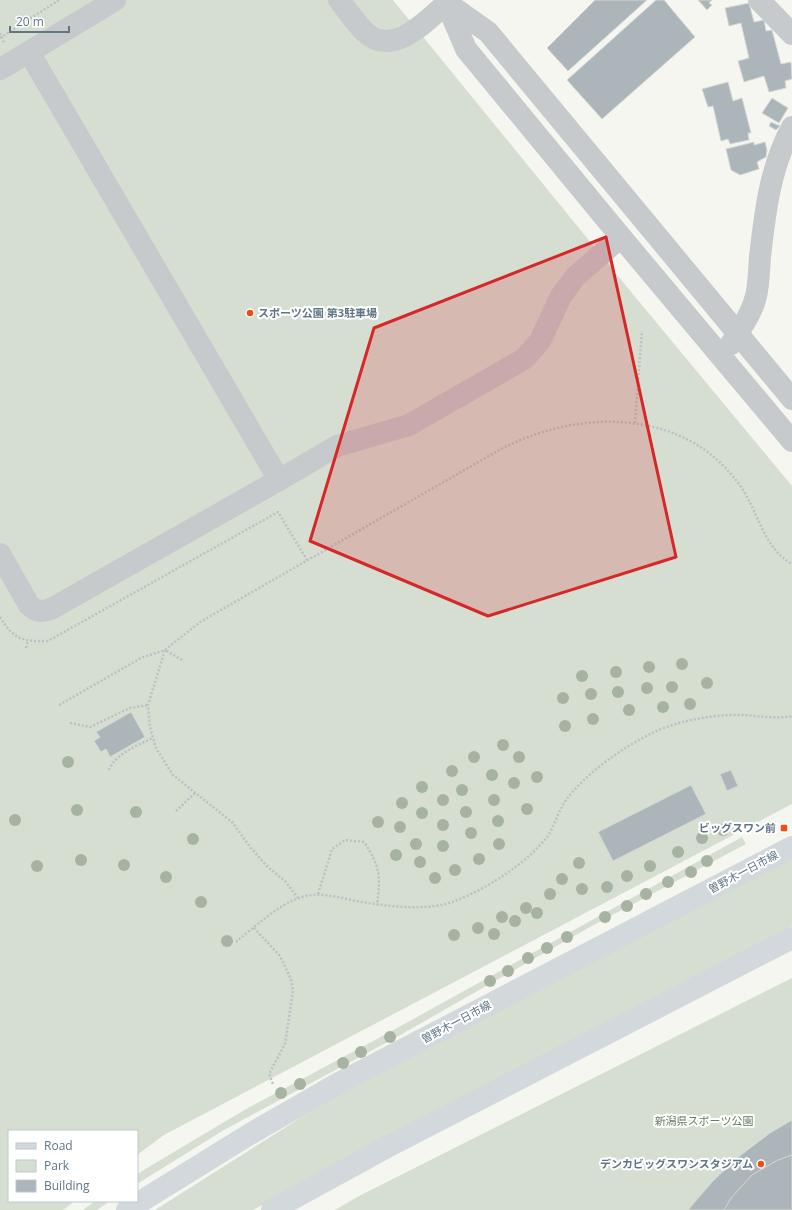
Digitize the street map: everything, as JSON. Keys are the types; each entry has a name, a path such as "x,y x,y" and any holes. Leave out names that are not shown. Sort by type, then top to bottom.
{"main road":[{"name":"曽野木一日市線","path":"132,1207 250,1134 337,1084 792,847"},
{"path":"280,1206 387,1147 792,938"}],"street":[{"path":"0,69 115,0"},
{"path":"339,0 364,31 377,40 386,42 398,40 412,32 446,2"},
{"path":"759,0 792,34"},
{"path":"446,2 466,49 792,441"},
{"path":"446,2 488,32 792,399"},
{"path":"29,52 279,480"},
{"path":"723,358 752,310 757,295 762,237 784,169 792,128"},
{"path":"0,554 29,605 35,610 43,611 51,609 337,446 409,425 524,359 540,341 560,296 576,276 621,237"}],"path":[{"path":"0,38 59,0"},
{"path":"634,423 642,331"},
{"path":"59,705 141,658 165,650 200,622 521,439 563,426 586,422 634,423 676,434 694,442 711,455 732,475 742,489 774,549 784,560 792,564"},
{"path":"0,617 14,636 28,642 48,641 278,512 308,560"},
{"path":"26,648 28,642"},
{"path":"165,650 182,660"},
{"path":"165,650 148,704 150,727 156,748 173,775 233,824 268,867 285,881 298,898"},
{"path":"70,723 90,727 130,708 148,704"},
{"path":"236,942 298,898 318,894 377,905 414,908 454,901 496,880 524,860 548,836 557,814 567,798 581,783 624,750 651,734 673,725 700,718 732,715 779,719 792,716"},
{"path":"109,770 112,761 153,738"},
{"path":"176,811 195,793"},
{"path":"318,894 332,850 345,840 364,842 375,858 380,880 377,905"},
{"path":"254,928 280,956 291,979 293,991 291,1015 285,1044 269,1074 273,1084"}],"highlighted area":[{"path":"606,237 676,557 488,616 310,541 374,328"}],"green space":[{"path":"0,0 393,0 627,287 792,486 792,804 164,1135 138,1154 138,1130 8,1130 8,1202 74,1202 63,1210 0,1210"},
{"path":"742,837 746,844 590,927 395,1038 224,1130 138,1183 138,1173 246,1109 388,1033"},
{"path":"792,858 792,926 253,1210 155,1210 335,1096"},
{"name":"新潟県スポーツ公園","path":"792,978 792,1210 335,1210 359,1196"},
{"path":"94,1202 109,1202 97,1210 83,1210"}],"building":[{"path":"595,0 647,0 568,71 547,48"},
{"path":"656,0 664,0 695,37 602,119 567,80"},
{"path":"698,0 712,0 709,3 712,5 707,10"},
{"path":"749,3 754,22 764,20 766,31 772,30 781,64 791,62 792,79 785,81 786,88 769,92 764,76 744,82 738,61 749,58 741,23 729,26 725,8"},
{"path":"728,82 733,101 742,98 751,133 748,133 749,140 730,144 728,139 721,141 713,106 708,107 702,89"},
{"path":"772,98 788,108 779,123 762,113"},
{"path":"771,122 780,126 776,130 769,126"},
{"path":"754,142 754,145 765,142 767,150 766,157 757,162 759,169 740,175 731,170 726,149"},
{"path":"131,712 145,737 110,757 106,749 101,752 94,741 100,737 96,732"},
{"path":"731,770 738,786 727,791 720,774"},
{"path":"691,785 706,814 613,861 598,832"},
{"name":"デンカビッグスワンスタジアム","path":"792,1120 792,1210 688,1210 712,1182 737,1158 770,1133"},
{"path":"792,1155 792,1210 724,1210 731,1198 752,1175 778,1160"}],"place":[{"name":"スポーツ公園 第3駐車場","path":"250,313"},
{"name":"ビッグスワン前","path":"784,828"},
{"name":"デンカビッグスワンスタジアム","path":"761,1164"}]}
